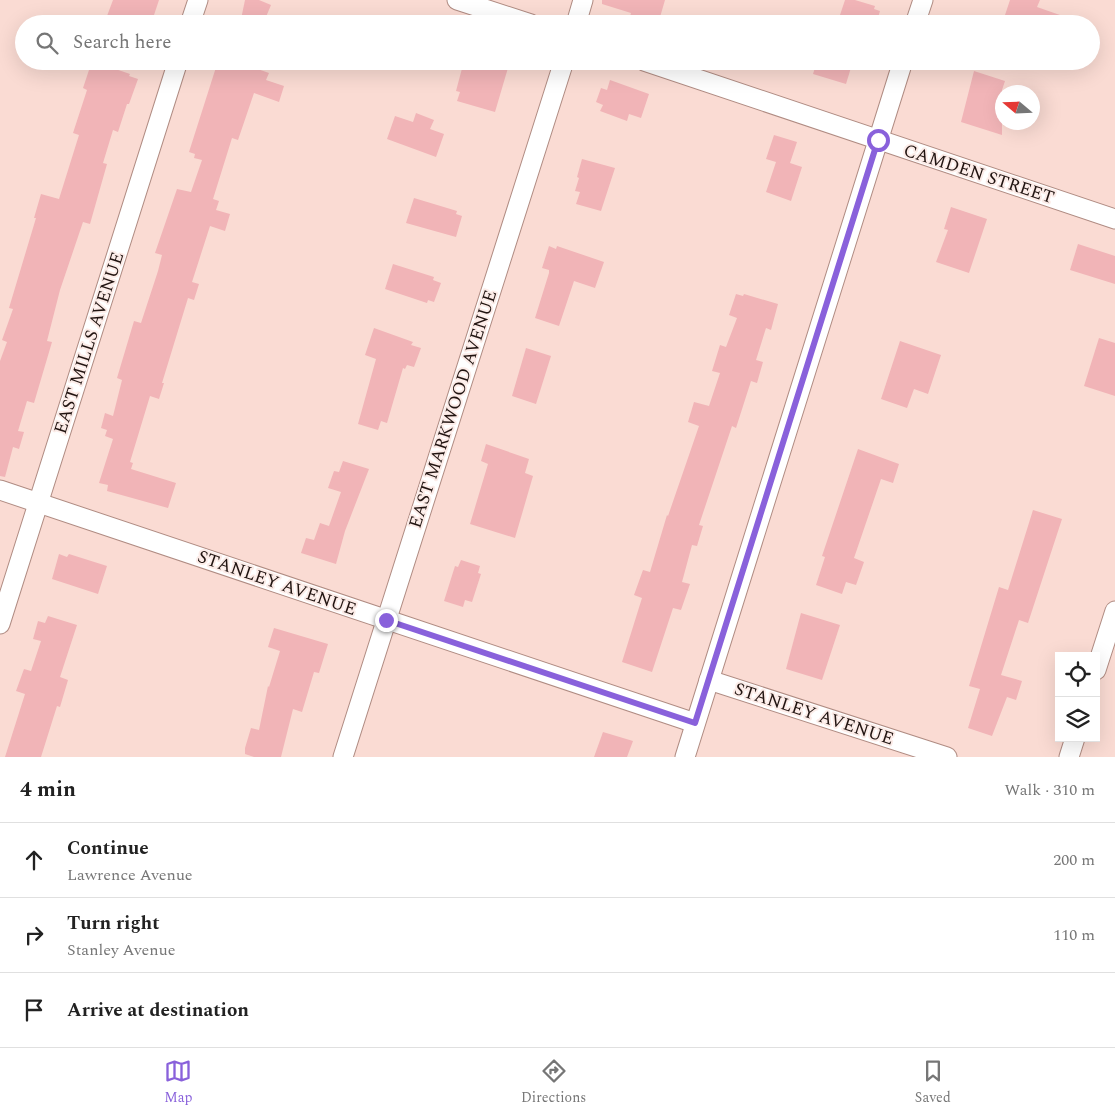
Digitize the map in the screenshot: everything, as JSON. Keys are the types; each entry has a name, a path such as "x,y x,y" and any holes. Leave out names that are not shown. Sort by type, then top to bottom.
{"street":[{"path":"193,15 198,0"},
{"path":"457,0 503,15"},
{"path":"579,15 583,0"},
{"path":"918,15 922,0"},
{"name":"EAST MILLS AVENUE","path":"0,624 175,70"},
{"name":"EAST MARKWOOD AVENUE","path":"343,757 561,70"},
{"name":"CAMDEN STREET","path":"671,70 1115,218"},
{"path":"685,757 900,70"},
{"name":"STANLEY AVENUE","path":"0,490 695,723"},
{"path":"1100,658 1115,611"},
{"name":"STANLEY AVENUE","path":"709,680 947,757"},
{"path":"1069,757 1074,742"}],"building":[{"path":"113,0 159,0 154,15 107,15"},
{"path":"245,0 259,0 271,5 267,15 242,15"},
{"path":"602,0 665,0 661,15 630,15 631,13 602,4"},
{"path":"845,0 855,0 875,6 874,9 880,11 879,15 840,15"},
{"path":"1010,0 1040,0 1037,7 1060,15 1005,15"},
{"path":"89,70 118,70 138,79 118,132 113,130 103,163 107,164 90,224 83,222 60,290 47,341 52,342 34,403 27,401 18,431 24,432 19,449 13,447 5,477 0,476 0,361 7,342 2,340 13,309 9,308 36,218 34,218 41,194 59,199 79,135 73,133 87,90 83,88"},
{"path":"215,70 260,70 269,73 266,80 284,86 279,102 254,93 238,140 232,138 213,199 219,201 216,210 230,214 225,231 210,226 192,282 199,284 194,300 188,298 162,383 164,383 159,399 150,396 130,462 133,463 131,469 176,483 168,508 107,491 108,485 99,483 113,439 105,436 107,430 101,428 105,413 113,416 122,380 117,378 134,321 141,323 158,271 162,255 155,253 177,189 191,192 202,160 194,158 195,154 189,152"},
{"path":"462,70 507,70 495,112 457,101 460,92 456,91"},
{"path":"814,70 850,70 846,84 813,74"},
{"path":"974,71 1005,81 1004,85 995,85 995,130 1002,130 1002,135 961,122"},
{"path":"610,80 649,94 641,118 629,114 627,121 600,111 603,105 596,102 601,88 607,90"},
{"path":"416,113 434,120 430,129 444,134 436,157 387,139 395,116 413,122"},
{"path":"774,135 797,142 790,163 802,167 791,201 766,192 776,162 766,159"},
{"path":"582,159 615,168 601,211 576,204 580,192 575,191"},
{"path":"414,198 457,211 456,214 462,216 456,237 406,223"},
{"path":"951,207 987,219 969,273 936,262 948,230 944,229"},
{"path":"1078,244 1115,256 1115,284 1070,270"},
{"path":"549,246 556,249 557,246 604,262 595,288 574,281 559,326 535,318 549,273 549,270 542,268"},
{"path":"393,264 434,277 433,280 441,283 434,302 428,300 427,303 385,289"},
{"path":"736,294 743,296 744,294 778,304 771,330 766,328 756,360 763,362 757,383 751,381 736,428 732,426 699,525 703,526 697,546 692,545 682,582 690,584 681,610 673,608 652,672 622,662 642,598 634,595 643,570 650,572 667,515 699,426 688,422 694,402 709,406 720,373 712,371 720,345 726,347 737,318 729,315"},
{"path":"374,328 413,342 411,345 421,348 414,367 407,365 405,369 403,368 387,423 381,421 378,430 358,424 376,359 365,355"},
{"path":"1099,338 1115,343 1115,396 1084,386"},
{"path":"900,341 941,355 928,394 914,389 907,408 881,399"},
{"path":"526,348 551,356 536,404 512,396"},
{"path":"486,444 529,459 525,473 533,476 515,538 470,524 488,464 481,461"},
{"path":"858,449 899,464 893,483 881,479 854,558 864,562 856,585 846,582 842,594 816,585 825,557 822,556"},
{"path":"343,461 369,469 345,531 336,564 301,553 306,538 314,540 320,523 329,526 341,492 328,488 334,471 339,472"},
{"path":"1033,510 1062,519 1028,623 1019,620 1001,675 1022,681 1016,700 1007,697 992,736 968,728 980,689 969,686 999,587 1008,590"},
{"path":"59,554 67,557 69,554 107,566 98,594 52,579"},
{"path":"461,560 480,566 478,573 481,574 472,602 465,600 463,607 444,601 455,566 458,567"},
{"path":"801,613 840,625 822,680 786,669"},
{"path":"48,616 77,625 60,677 68,680 60,707 57,706 41,757 5,757 25,694 16,691 24,669 31,671 41,641 33,639 38,621 45,623"},
{"path":"274,628 328,644 319,673 314,672 302,712 293,709 281,757 254,757 245,754 245,748 251,728 259,730 268,686 280,651 268,647"},
{"path":"603,732 633,741 627,757 594,757"}],"route":[{"path":"386,620 695,723 878,140"}]}
